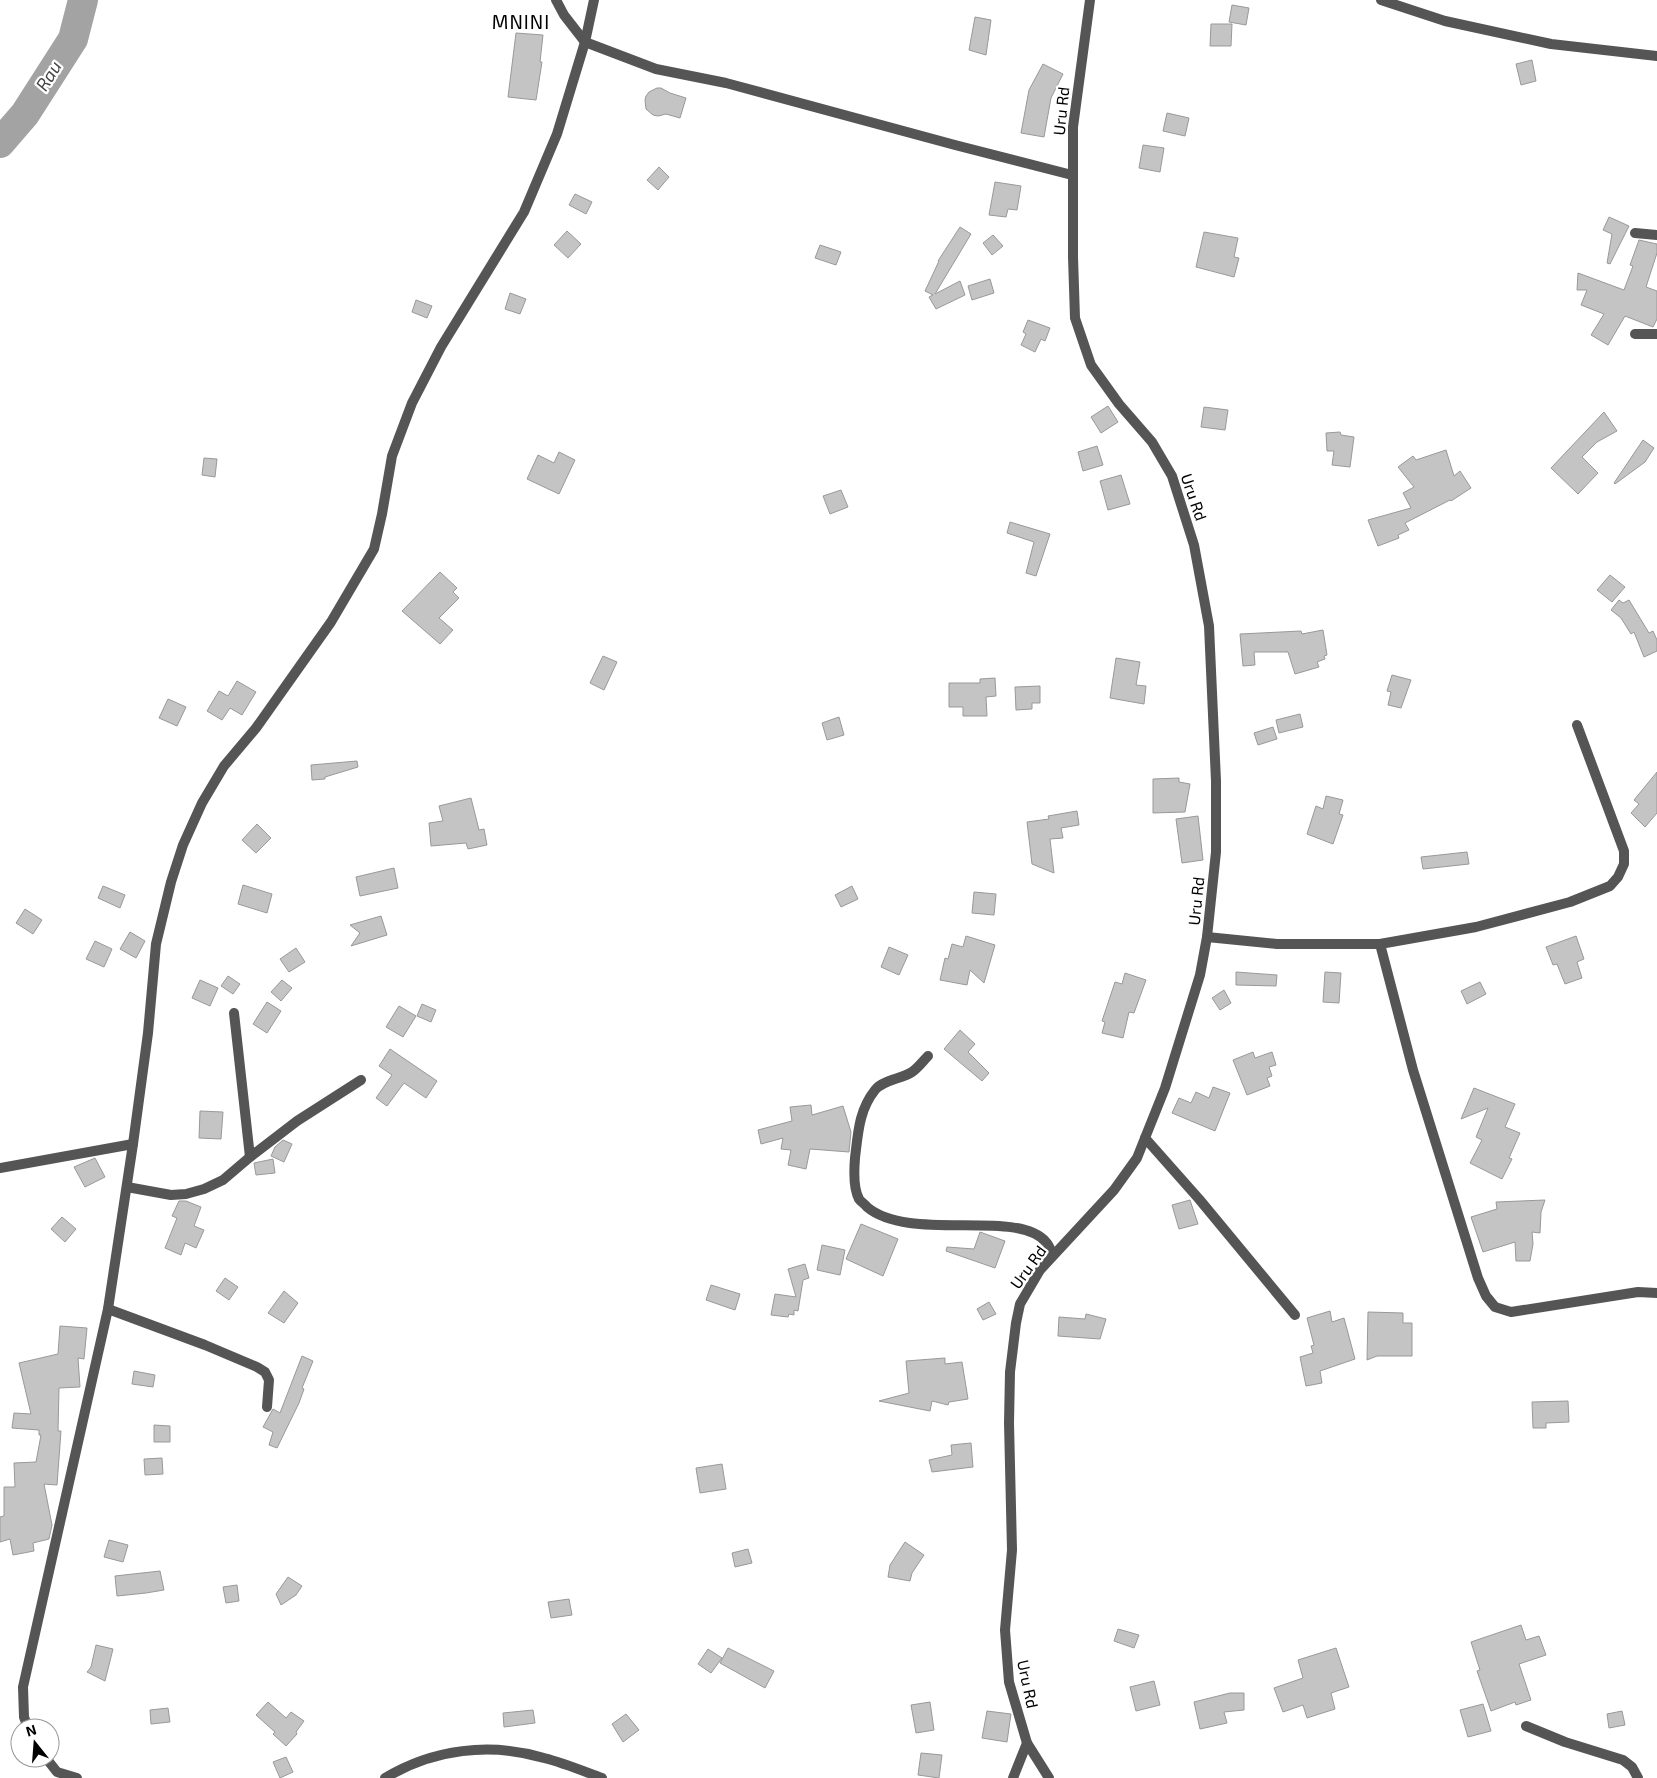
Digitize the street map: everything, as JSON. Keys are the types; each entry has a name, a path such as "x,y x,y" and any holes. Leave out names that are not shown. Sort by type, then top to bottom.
{"street":[{"path":"556,0 564,16 585,42 656,69 726,83 1072,175"},
{"path":"24,1718 23,1687 108,1309 128,1187 148,1033 156,944 171,882 183,845 202,803 224,766 256,728 331,622 374,549 392,456 412,403 441,347 524,212 557,134 585,42 594,0"},
{"name":"Uru Rd","path":"1049,1778 1027,1743 1010,1682 1005,1630 1012,1550 1009,1423 1010,1372 1020,1304 1040,1270 1114,1190 1137,1158 1165,1088 1200,975 1207,936 1216,852 1215,737 1209,626 1194,545 1172,476 1152,442 1119,404 1091,365 1075,318 1072,175 1073,127 1090,0"},
{"path":"1381,0 1445,21 1551,44 1657,56"},
{"path":"1635,233 1657,235"},
{"path":"1635,334 1657,334"},
{"path":"1207,936 1277,944 1380,944 1476,927 1570,902 1610,886 1624,864 1624,851 1577,725"},
{"path":"1380,944 1413,1070 1478,1278 1486,1296 1495,1307 1511,1312 1638,1292 1657,1293"},
{"path":"234,1013 250,1157"},
{"path":"928,1056 913,1072 877,1088 867,1101 859,1123 854,1167 856,1187 860,1200 874,1212 900,1221 935,1225 1000,1226 1024,1230 1037,1235 1046,1242 1053,1255"},
{"path":"128,1187 172,1195 186,1194 204,1189 223,1180 297,1121 361,1080"},
{"path":"1145,1138 1199,1198 1295,1315"},
{"path":"0,1168 133,1144"},
{"path":"108,1309 205,1345 257,1367 265,1372 269,1380 267,1407"},
{"path":"1526,1726 1566,1742 1623,1760 1632,1768 1638,1778"},
{"path":"1014,1778 1027,1743"},
{"path":"385,1778 403,1767 438,1754 474,1749 509,1750 544,1757 602,1778"},
{"path":"57,1775 76,1778"}],"building":[{"path":"1232,5 1249,8 1246,25 1229,22"},
{"path":"975,17 991,20 986,55 969,50"},
{"path":"1211,24 1232,24 1231,46 1210,46"},
{"path":"516,33 543,35 540,62 542,62 536,100 508,97"},
{"path":"1532,60 1536,81 1521,85 1516,64"},
{"path":"1043,64 1063,74 1051,98 1044,137 1021,133 1029,90"},
{"path":"657,88 686,98 680,118 666,114 653,115 646,109 646,96"},
{"path":"1167,113 1189,118 1185,136 1163,131"},
{"path":"1143,145 1164,148 1160,172 1139,168"},
{"path":"659,167 669,177 658,190 647,180"},
{"path":"995,182 1021,186 1017,210 1008,209 1006,217 989,215"},
{"path":"575,194 592,202 586,214 569,205"},
{"path":"1609,217 1629,226 1610,264 1607,263 1612,234 1603,230"},
{"path":"960,227 971,234 935,294 960,281 965,295 936,309 929,297 933,295 925,291 938,261"},
{"path":"567,231 581,244 568,258 554,245"},
{"path":"1204,232 1238,238 1234,257 1239,258 1234,277 1196,267"},
{"path":"993,235 1003,246 992,255 983,243"},
{"path":"1639,240 1657,244 1657,253 1646,287 1657,291 1657,319 1653,327 1625,316 1608,345 1591,335 1604,314 1581,305 1587,290 1577,290 1578,273 1624,290 1633,266 1630,265"},
{"path":"820,245 841,252 836,265 815,258"},
{"path":"990,279 994,293 972,300 968,286"},
{"path":"510,293 526,299 520,314 505,309"},
{"path":"416,300 432,306 427,318 412,312"},
{"path":"1028,320 1050,328 1045,341 1041,339 1035,352 1021,345 1026,334 1023,332"},
{"path":"1108,406 1118,422 1101,433 1091,417"},
{"path":"1204,407 1228,410 1225,430 1201,427"},
{"path":"1604,412 1617,431 1597,442 1582,457 1598,473 1578,494 1551,468"},
{"path":"1340,432 1341,435 1354,437 1350,467 1332,465 1334,451 1327,451 1326,433"},
{"path":"1643,440 1654,448 1645,462 1615,484 1614,483"},
{"path":"1097,446 1103,465 1083,471 1078,452"},
{"path":"1446,450 1454,476 1460,471 1471,488 1451,501 1405,523 1409,530 1398,535 1399,538 1378,546 1368,520 1411,508 1403,493 1414,487 1398,467 1413,456 1416,460"},
{"path":"559,452 575,460 559,494 527,479 538,455 554,463"},
{"path":"204,458 217,459 215,477 202,475"},
{"path":"1121,475 1130,504 1108,510 1100,481"},
{"path":"841,490 848,507 830,514 823,496"},
{"path":"1010,522 1050,534 1036,576 1026,573 1034,542 1007,533"},
{"path":"440,572 457,588 453,592 459,598 439,618 453,630 440,644 402,611"},
{"path":"1610,575 1625,587 1612,602 1597,590"},
{"path":"1619,600 1623,603 1629,600 1649,633 1653,631 1657,640 1657,651 1644,657 1634,632 1631,634 1621,618 1611,610"},
{"path":"1323,630 1327,655 1324,656 1325,659 1317,662 1319,667 1295,674 1288,652 1254,652 1255,665 1243,666 1240,634 1301,631 1302,634"},
{"path":"603,656 617,662 604,690 590,683"},
{"path":"1116,658 1140,662 1136,685 1146,686 1144,704 1110,698"},
{"path":"1392,675 1411,680 1401,708 1388,705 1391,692 1387,691"},
{"path":"995,678 996,696 986,697 987,716 963,716 963,707 949,707 949,683 980,683 980,679"},
{"path":"237,681 256,692 242,715 230,708 222,720 207,711 219,691 228,696"},
{"path":"1040,686 1040,703 1032,703 1032,709 1016,710 1015,687"},
{"path":"168,699 186,707 177,726 159,718"},
{"path":"1300,714 1303,727 1279,733 1276,720"},
{"path":"839,717 844,735 827,740 822,723"},
{"path":"1273,727 1277,739 1258,745 1254,733"},
{"path":"357,761 358,767 325,777 325,779 312,780 311,765"},
{"path":"1657,772 1657,813 1645,827 1631,813 1639,804 1634,800"},
{"path":"1179,778 1179,782 1190,784 1185,812 1153,813 1153,779"},
{"path":"1326,796 1343,800 1339,814 1343,815 1333,844 1307,834 1316,806 1323,809"},
{"path":"471,798 479,830 484,829 487,845 468,849 466,843 431,846 429,823 443,821 439,806"},
{"path":"1077,811 1079,825 1061,828 1063,838 1050,839 1054,873 1032,864 1027,822 1049,819 1048,816"},
{"path":"1198,816 1203,860 1182,863 1176,819"},
{"path":"257,824 271,838 256,853 242,840"},
{"path":"1467,852 1469,864 1423,869 1421,857"},
{"path":"394,868 398,888 360,896 356,877"},
{"path":"243,885 272,894 267,913 238,904"},
{"path":"103,886 125,895 120,908 98,898"},
{"path":"852,886 858,899 841,907 835,895"},
{"path":"974,892 996,894 994,915 972,913"},
{"path":"25,909 42,920 33,934 16,923"},
{"path":"381,916 387,935 351,946 360,933 350,925"},
{"path":"130,932 145,941 136,958 120,949"},
{"path":"966,936 995,945 984,983 970,970 967,985 940,980 945,958 948,959 952,944 963,947"},
{"path":"1576,936 1584,959 1577,962 1582,978 1565,984 1557,964 1553,965 1546,947"},
{"path":"95,941 112,949 104,967 86,959"},
{"path":"889,947 908,955 899,975 881,967"},
{"path":"296,948 305,962 289,972 280,959"},
{"path":"1236,972 1277,975 1276,986 1236,985"},
{"path":"1325,972 1341,973 1339,1003 1323,1002"},
{"path":"1125,973 1146,980 1134,1013 1129,1012 1123,1038 1102,1033 1105,1022 1102,1021 1115,982 1122,984"},
{"path":"228,976 240,984 233,994 221,986"},
{"path":"200,980 218,988 210,1006 192,998"},
{"path":"282,980 292,988 281,1001 271,992"},
{"path":"1480,982 1486,994 1467,1004 1461,991"},
{"path":"1224,990 1231,1003 1220,1010 1212,998"},
{"path":"267,1002 281,1011 267,1033 253,1024"},
{"path":"422,1004 436,1010 431,1022 417,1016"},
{"path":"399,1006 416,1016 403,1037 386,1027"},
{"path":"960,1030 975,1044 968,1052 989,1073 982,1081 944,1049"},
{"path":"390,1049 437,1081 426,1098 404,1083 387,1106 376,1098 392,1075 379,1066"},
{"path":"1253,1052 1255,1058 1272,1052 1276,1065 1269,1067 1272,1076 1267,1078 1270,1086 1247,1095 1233,1060"},
{"path":"1213,1087 1230,1093 1215,1131 1172,1113 1179,1098 1191,1103 1196,1092 1209,1098"},
{"path":"1474,1088 1515,1104 1505,1127 1520,1133 1509,1158 1512,1159 1502,1179 1470,1163 1482,1140 1476,1137 1488,1108 1461,1119"},
{"path":"811,1105 812,1115 843,1106 851,1132 849,1152 810,1149 806,1169 788,1165 791,1150 781,1149 783,1138 761,1144 758,1130 792,1121 790,1107"},
{"path":"200,1111 223,1112 221,1139 199,1138"},
{"path":"283,1140 292,1144 284,1162 271,1156 275,1147"},
{"path":"95,1158 105,1177 85,1187 74,1167"},
{"path":"273,1159 275,1173 256,1175 254,1163"},
{"path":"1190,1200 1198,1224 1179,1229 1172,1205"},
{"path":"1545,1200 1541,1212 1540,1233 1532,1232 1533,1244 1530,1261 1516,1261 1515,1242 1483,1252 1471,1217 1497,1209 1496,1202"},
{"path":"179,1201 186,1201 201,1207 194,1226 204,1230 196,1248 185,1243 181,1255 165,1248 177,1218 172,1216"},
{"path":"62,1217 76,1229 65,1242 51,1229"},
{"path":"861,1224 898,1239 883,1276 846,1259"},
{"path":"980,1232 1005,1241 995,1268 946,1251 947,1247 974,1249"},
{"path":"822,1245 845,1250 840,1275 817,1270"},
{"path":"805,1264 809,1278 803,1280 798,1311 794,1310 794,1315 789,1314 788,1317 771,1315 775,1294 796,1297 788,1269"},
{"path":"225,1278 238,1287 229,1300 216,1291"},
{"path":"711,1285 740,1294 735,1310 706,1300"},
{"path":"284,1291 298,1303 284,1323 268,1313"},
{"path":"989,1302 996,1314 983,1320 977,1309"},
{"path":"1330,1311 1332,1322 1344,1318 1355,1359 1320,1371 1322,1383 1306,1386 1300,1357 1313,1353 1311,1346 1314,1345 1307,1318"},
{"path":"1368,1312 1403,1313 1403,1323 1412,1323 1412,1356 1377,1356 1367,1360"},
{"path":"1086,1314 1106,1319 1100,1339 1058,1336 1059,1317 1085,1319"},
{"path":"60,1326 87,1328 84,1359 78,1358 80,1387 59,1388 58,1431 61,1431 57,1485 44,1484 52,1525 49,1539 33,1543 34,1551 13,1555 10,1539 0,1542 0,1517 4,1516 4,1487 15,1487 14,1463 36,1462 41,1435 39,1435 39,1430 12,1428 14,1413 31,1414 19,1363 58,1354"},
{"path":"302,1356 313,1361 302,1388 304,1389 299,1403 277,1448 269,1445 273,1432 263,1427 273,1409 280,1413"},
{"path":"945,1358 945,1364 962,1362 968,1399 949,1402 948,1405 932,1401 930,1411 879,1401 909,1393 906,1361"},
{"path":"134,1371 155,1375 153,1387 132,1384"},
{"path":"1568,1401 1569,1422 1546,1423 1546,1428 1533,1428 1532,1402"},
{"path":"154,1425 170,1426 170,1442 154,1442"},
{"path":"971,1443 973,1467 932,1472 929,1460 952,1455 951,1445"},
{"path":"162,1458 163,1474 145,1475 144,1459"},
{"path":"722,1464 726,1489 700,1493 696,1468"},
{"path":"109,1540 128,1545 123,1562 104,1557"},
{"path":"905,1542 924,1555 912,1573 910,1581 888,1577 890,1565"},
{"path":"748,1549 752,1563 735,1567 732,1553"},
{"path":"160,1571 164,1590 117,1596 115,1576"},
{"path":"288,1577 302,1586 296,1595 281,1605 276,1594"},
{"path":"237,1585 239,1601 226,1603 223,1587"},
{"path":"569,1599 572,1615 551,1618 548,1602"},
{"path":"1521,1625 1526,1640 1539,1636 1546,1655 1519,1664 1531,1700 1516,1705 1515,1702 1491,1711 1477,1671 1480,1670 1471,1642"},
{"path":"1118,1629 1139,1635 1134,1648 1114,1641"},
{"path":"96,1645 113,1649 105,1681 87,1672 91,1667"},
{"path":"728,1648 774,1671 765,1688 720,1663"},
{"path":"1336,1648 1349,1687 1331,1693 1335,1709 1307,1718 1303,1705 1283,1712 1274,1688 1303,1678 1298,1660"},
{"path":"708,1649 722,1658 711,1673 698,1664"},
{"path":"1154,1681 1160,1705 1136,1711 1130,1687"},
{"path":"1230,1693 1244,1693 1244,1710 1224,1712 1227,1723 1200,1729 1194,1702"},
{"path":"268,1702 286,1718 291,1712 304,1721 296,1732 297,1734 286,1746 273,1734 275,1732 256,1715"},
{"path":"930,1702 934,1730 916,1733 911,1705"},
{"path":"1483,1704 1491,1731 1468,1737 1460,1710"},
{"path":"168,1708 170,1722 151,1724 150,1710"},
{"path":"533,1710 535,1723 504,1727 503,1713"},
{"path":"987,1711 1011,1714 1007,1742 982,1738"},
{"path":"1622,1711 1625,1725 1609,1728 1607,1714"},
{"path":"626,1714 639,1730 623,1742 612,1724"},
{"path":"921,1753 942,1755 939,1778 918,1775"},
{"path":"286,1757 293,1772 280,1778 273,1762"}],"waterway":[{"name":"Rau","path":"0,143 25,114 73,39 83,0"}],"district":[{"name":"MNINI","path":"521,22"}]}
